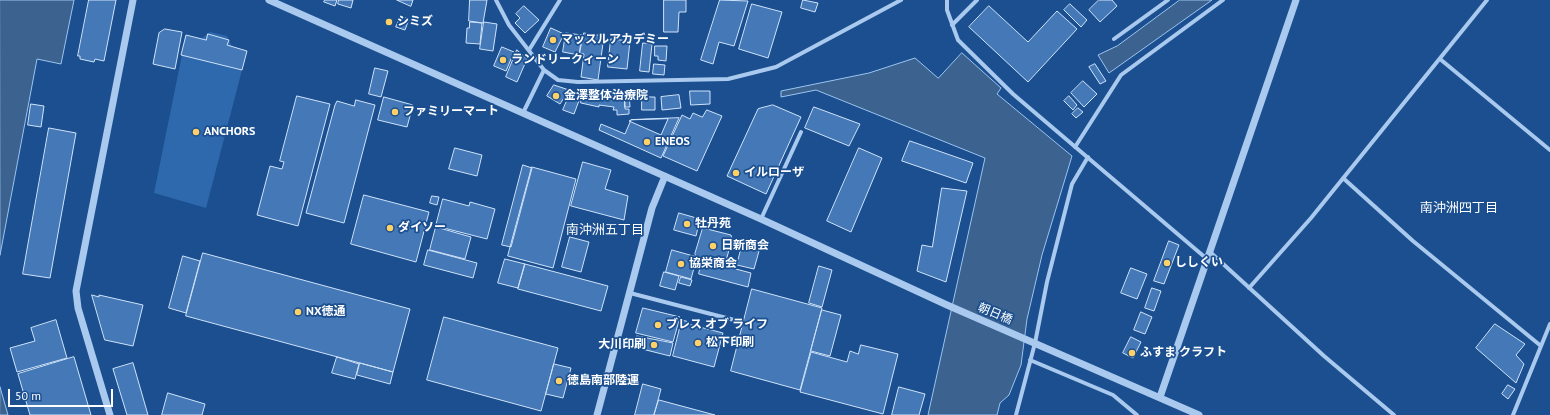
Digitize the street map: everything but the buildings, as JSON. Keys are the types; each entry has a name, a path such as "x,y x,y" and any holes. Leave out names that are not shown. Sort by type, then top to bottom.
{"street":[{"path":"110,415 78,308 76,291 133,0"},
{"name":"朝日橋","path":"269,0 761,219 947,305 1199,415"},
{"path":"496,0 509,26 530,50 544,70 558,80 578,82 728,79 776,67 900,0"},
{"path":"530,50 560,0"},
{"path":"947,0 947,10 958,40 1013,94 1075,147 1249,288 1324,356 1394,415"},
{"path":"952,25 978,0"},
{"path":"1114,39 1168,0"},
{"path":"1075,147 1121,75 1223,0"},
{"path":"1160,397 1296,0"},
{"path":"1249,288 1311,218 1487,0"},
{"path":"1440,58 1550,150"},
{"path":"523,113 544,70"},
{"path":"761,219 801,132"},
{"path":"1016,415 1035,343 1047,282 1072,184 1088,157"},
{"path":"597,415 652,208 665,176"},
{"path":"1343,178 1413,241 1541,346"},
{"path":"630,293 738,321"},
{"path":"1513,415 1550,324"},
{"path":"1030,360 1113,395 1138,415"}],"shaded area":[{"path":"0,0 74,0 61,64 37,59 0,255"},
{"path":"1180,0 1212,0 1109,73 1098,55 1117,46"},
{"name":"ANCHORS","path":"210,32 227,36 232,47 247,51 206,208 154,193 186,35 201,39"},
{"path":"962,53 1001,88 997,94 1072,156 1042,255 1027,319 1021,365 1009,395 1000,403 997,415 928,415 985,158 816,90 781,97 781,91 869,73 915,58 938,78"},
{"path":"0,387 8,415 0,415"}],"place":[{"name":"シミズ","path":"389,22"},
{"name":"マッスルアカデミー","path":"553,40"},
{"name":"ランドリークィーン","path":"503,60"},
{"name":"金澤整体治療院","path":"556,96"},
{"name":"ファミリーマート","path":"395,112"},
{"name":"ANCHORS","path":"196,132"},
{"name":"ENEOS","path":"647,142"},
{"name":"イルローザ","path":"736,173"},
{"name":"牡丹苑","path":"687,224"},
{"name":"ダイソー","path":"390,228"},
{"name":"日新商会","path":"713,246"},
{"name":"ししくい","path":"1167,263"},
{"name":"協栄商会","path":"681,264"},
{"name":"NX徳通","path":"298,312"},
{"name":"ブレス オブ ライフ","path":"658,325"},
{"name":"松下印刷","path":"698,343"},
{"name":"大川印刷","path":"654,345"},
{"name":"ふすま クラフト","path":"1132,353"},
{"name":"徳島南部陸運","path":"559,381"}],"district":[{"name":"南沖洲四丁目","path":"1459,208"},
{"name":"南沖洲五丁目","path":"605,230"}]}
